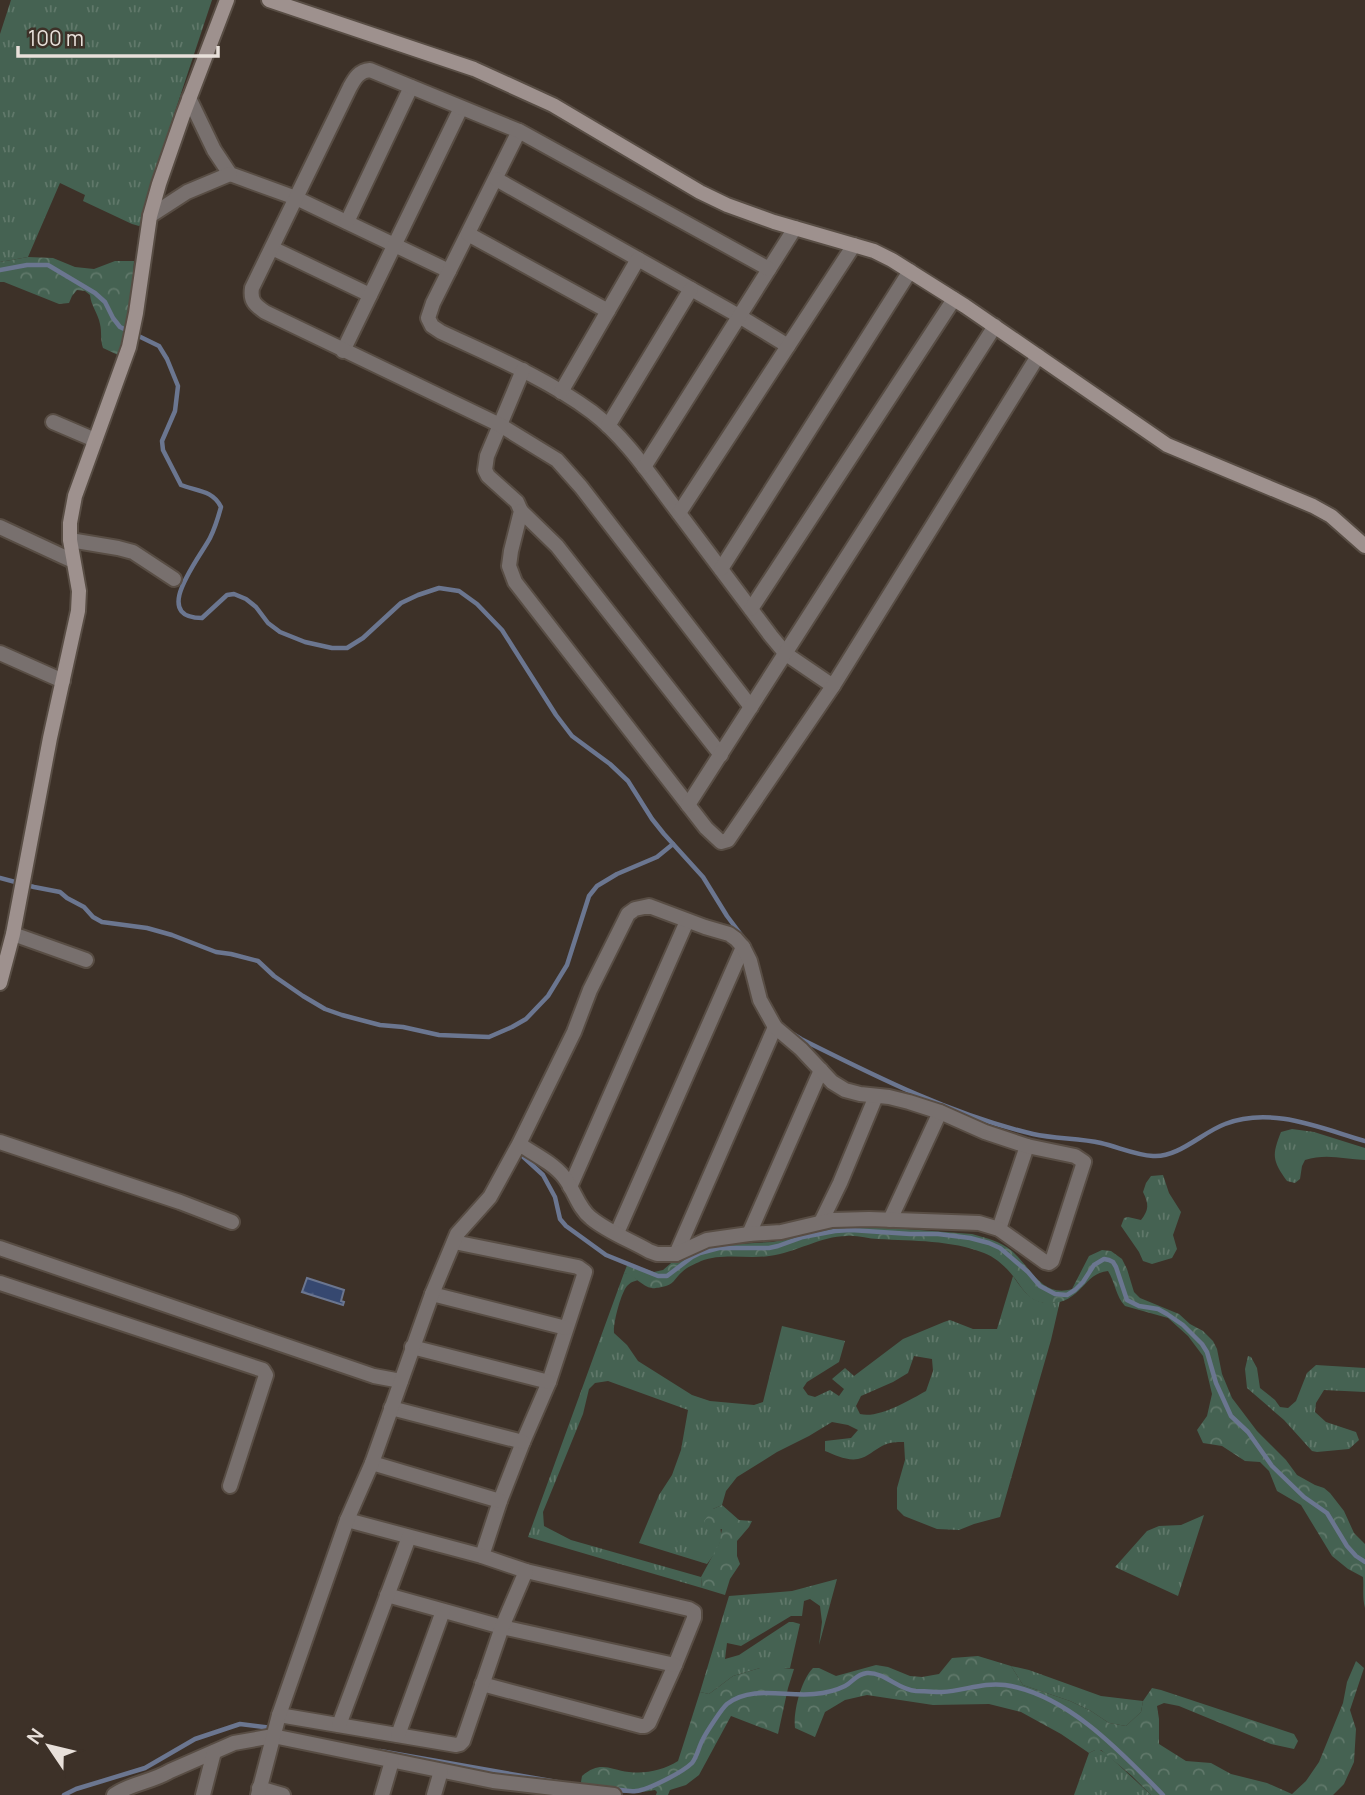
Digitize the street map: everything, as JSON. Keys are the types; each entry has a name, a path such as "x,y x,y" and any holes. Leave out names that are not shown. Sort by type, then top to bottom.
{"street":[{"path":"0,983 3,960 13,934 79,601 70,540 75,496 129,347 150,216 159,184 227,0"},
{"path":"269,0 474,69 553,105 700,192 751,214 874,251 954,299 1167,445 1313,506 1331,516 1365,546"},
{"path":"751,707 569,473 556,460 500,425 265,313 251,296 252,288 355,78 363,71 370,70 519,131 769,268"},
{"path":"347,222 411,87"},
{"path":"189,98 214,150 230,174 296,198 449,271"},
{"path":"343,351 461,107"},
{"path":"519,131 433,303 428,318 432,326 523,370 593,413 608,426 644,467 786,654 833,686"},
{"path":"150,216 187,192 230,174"},
{"path":"496,179 788,346"},
{"path":"644,467 795,228"},
{"path":"468,234 608,311"},
{"path":"679,513 854,245"},
{"path":"272,248 370,295"},
{"path":"561,392 638,259"},
{"path":"721,569 910,271"},
{"path":"608,426 691,289"},
{"path":"751,609 954,299"},
{"path":"688,805 995,327"},
{"path":"521,511 509,566 515,582 714,837 721,842 728,840 833,686 1038,356"},
{"path":"523,370 487,456 485,470 488,476 517,502 521,511 557,546 721,755"},
{"path":"53,422 95,440"},
{"path":"0,527 73,561"},
{"path":"70,540 133,552 174,579"},
{"path":"0,653 63,681"},
{"path":"284,1795 258,1792 276,1725 432,1294 457,1234 490,1197 519,1144 628,914 635,909 649,906 729,934 743,947 750,961 760,1000 775,1027 801,1049 832,1082 845,1090 900,1100 940,1112 985,1132 1027,1146 1075,1156 1084,1162 1052,1261 1049,1263 999,1229 979,1223 890,1220 844,1219 821,1222 781,1231 707,1240 676,1254 657,1254 590,1217 564,1177 519,1144"},
{"path":"570,1187 687,921"},
{"path":"13,934 86,960"},
{"path":"617,1233 743,947"},
{"path":"676,1254 775,1027"},
{"path":"749,1234 821,1070"},
{"path":"821,1222 876,1096"},
{"path":"890,1220 940,1112"},
{"path":"0,1142 232,1222"},
{"path":"999,1229 1027,1146"},
{"path":"454,1242 578,1267 585,1272 549,1382 500,1501 482,1556"},
{"path":"0,1248 374,1376 401,1381"},
{"path":"0,1283 263,1370 266,1375 230,1486"},
{"path":"432,1294 566,1328"},
{"path":"412,1348 549,1382"},
{"path":"391,1408 523,1442"},
{"path":"372,1464 500,1501"},
{"path":"348,1520 482,1556 526,1571 692,1610 694,1615 649,1723 643,1726 482,1684"},
{"path":"339,1725 409,1537"},
{"path":"114,1795 124,1788 160,1777 276,1725 339,1725 460,1744 502,1627 526,1571"},
{"path":"387,1595 502,1627 675,1665"},
{"path":"398,1735 443,1611"},
{"path":"276,1725 491,1788 614,1795"},
{"path":"203,1795 214,1752"},
{"path":"382,1795 392,1761"},
{"path":"434,1795 441,1772"},
{"path":"154,1795 160,1777"}],"green space":[{"path":"11,0 212,0 150,187 142,224 132,224 83,201 85,195 60,183 28,257 0,262 0,34"},
{"path":"28,257 53,258 75,267 94,269 115,261 134,261 128,320 118,355 103,348 99,320 90,295 85,291 77,290 69,303 59,304 0,282 0,262"},
{"path":"1292,1129 1314,1132 1365,1148 1365,1160 1328,1157 1305,1160 1300,1179 1295,1183 1287,1181 1278,1168 1275,1152 1281,1132"},
{"path":"1163,1175 1169,1193 1181,1212 1173,1235 1177,1249 1172,1258 1152,1264 1143,1261 1121,1226 1124,1218 1141,1220 1147,1207 1143,1192 1146,1183 1151,1176"},
{"path":"852,1225 972,1234 988,1238 1012,1251 1038,1280 1062,1291 1072,1289 1089,1256 1102,1250 1111,1251 1122,1259 1134,1292 1140,1298 1179,1314 1213,1341 1232,1398 1257,1431 1297,1475 1324,1488 1344,1511 1354,1533 1365,1544 1365,1608 1363,1577 1332,1556 1301,1505 1277,1491 1269,1471 1260,1462 1245,1461 1222,1446 1203,1443 1197,1430 1207,1416 1212,1394 1203,1356 1188,1336 1168,1318 1125,1306 1108,1271 1092,1277 1066,1300 1044,1303 1030,1296 1004,1266 984,1253 945,1243 851,1236 827,1239 769,1256 726,1257 701,1261 686,1269 669,1285 657,1288 648,1287 624,1273 628,1263 654,1272 663,1270 677,1258 700,1246 773,1242"},
{"path":"624,1273 638,1280 630,1284 620,1301 614,1333 638,1361 692,1395 710,1401 754,1405 763,1402 782,1326 845,1341 839,1362 807,1382 803,1388 808,1395 815,1397 830,1390 839,1396 844,1389 832,1379 845,1368 854,1376 903,1339 950,1320 973,1329 997,1329 1013,1276 1032,1298 1044,1303 1060,1301 1000,1517 959,1530 937,1529 904,1516 897,1509 897,1488 905,1460 904,1442 887,1444 858,1459 841,1457 825,1451 825,1441 851,1438 858,1430 832,1422 737,1477 726,1491 722,1505 713,1509 720,1525 721,1538 717,1550 707,1564 639,1543 659,1495 672,1475 681,1450 688,1410 608,1381 595,1383 589,1389 583,1414 543,1512 544,1526 571,1540 701,1577 702,1588 528,1537","holes":["914,1356 932,1359 933,1371 926,1391 885,1411 860,1414 856,1406 861,1396 908,1373"]},
{"path":"1248,1356 1257,1368 1260,1388 1280,1407 1288,1408 1296,1401 1307,1373 1316,1365 1365,1368 1365,1392 1324,1390 1316,1403 1315,1412 1326,1422 1356,1432 1359,1440 1349,1449 1312,1451 1284,1420 1247,1388 1245,1369"},
{"path":"722,1505 739,1520 752,1521 737,1541 740,1564 730,1579 725,1595 702,1588 701,1577 719,1544 722,1529 708,1531 704,1521 713,1509"},
{"path":"1204,1515 1178,1596 1115,1567 1147,1531 1159,1526 1181,1525"},
{"path":"837,1579 819,1645 822,1622 820,1606 810,1599 804,1601 802,1616 791,1616 741,1646 727,1643 725,1659 739,1655 789,1622 800,1624 790,1668 760,1668 733,1676 709,1694 700,1692 729,1596 792,1591"},
{"path":"978,1656 1011,1666 1023,1685 1070,1701 1109,1723 1126,1726 1141,1712 1143,1701 1152,1688 1294,1734 1298,1741 1294,1749 1271,1744 1179,1706 1164,1703 1157,1706 1159,1744 1186,1761 1211,1763 1231,1774 1267,1783 1292,1794 1306,1781 1319,1762 1343,1703 1347,1682 1356,1661 1364,1668 1350,1710 1356,1729 1354,1762 1344,1784 1333,1795 1151,1795 1101,1750 1089,1753 1021,1712 989,1704 933,1705 867,1695 845,1700 825,1712 815,1737 795,1728 799,1696 813,1668 836,1676 876,1665 922,1677 939,1674 952,1658"},
{"path":"1011,1666 1101,1696 1143,1701 1141,1712 1126,1726 1109,1723 1070,1701 1023,1685"},
{"path":"773,1667 794,1669 778,1734 731,1716 699,1775 686,1785 670,1790 668,1795 656,1795 655,1790 618,1793 580,1788 582,1776 595,1768 648,1772 678,1761 700,1692 709,1694 733,1676"},
{"path":"1095,1750 1107,1754 1151,1795 1074,1795 1089,1753"}],"water":[{"path":"307,1278 344,1290 341,1301 344,1302 343,1305 302,1292"}],"waterway":[{"path":"0,270 27,265 48,265 95,293 105,302 120,327 159,346 167,359 178,386 175,411 162,441 163,450 181,485 209,494 221,507 210,538 182,586 180,608 187,615 202,618 227,595 234,594 256,607 268,623 280,632 305,642 332,648 347,648 363,638 401,603 439,588 459,591 477,604 502,630 572,736 628,781 652,819 703,877 742,936"},
{"path":"0,878 60,892 102,922 147,928 216,952 258,961 303,996 342,1015 380,1025 439,1035 489,1037 526,1019 548,996 567,965 589,896 597,886 617,874 657,857 673,844"},
{"path":"793,1034 944,1105 1033,1134 1093,1141 1140,1154 1162,1156 1181,1149 1225,1124 1260,1117 1313,1125 1365,1141"},
{"path":"517,1151 543,1175 555,1197 560,1219 566,1226 606,1255 658,1276 667,1276 692,1257 719,1248 769,1248 803,1237 851,1230 938,1234 989,1243 1000,1248 1040,1286 1055,1294 1067,1295 1075,1290 1094,1265 1104,1259 1109,1260 1116,1267 1127,1300 1167,1314 1202,1344 1231,1416 1248,1432 1272,1466 1304,1497 1327,1513 1347,1546 1365,1562"},
{"path":"614,1789 641,1790 688,1767 694,1761 703,1739 718,1715 727,1704 737,1698 758,1693 803,1695 826,1692 845,1686 857,1676 874,1673 909,1690 942,1692 997,1684 1028,1691 1050,1700 1092,1727 1163,1795"},
{"path":"64,1795 145,1768 195,1739 240,1724 272,1728"},
{"path":"380,1751 557,1782"}]}
